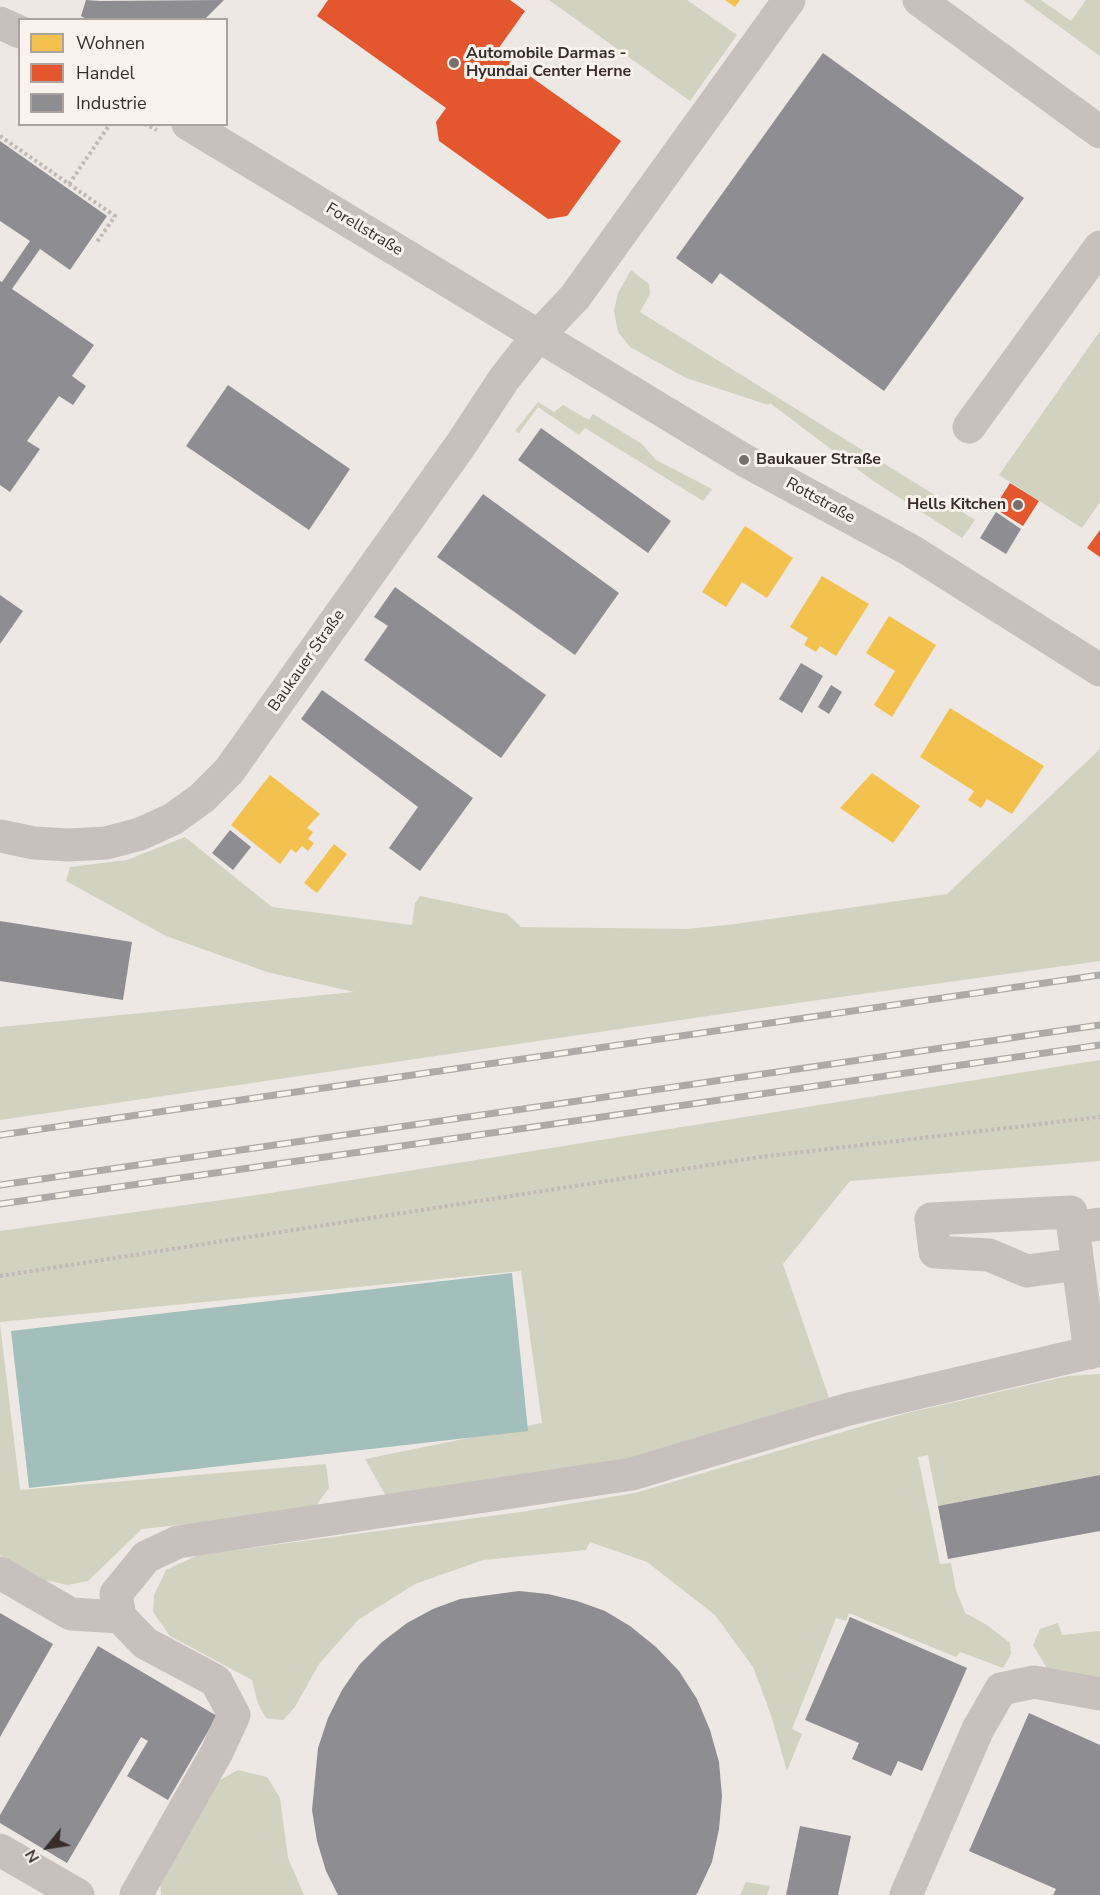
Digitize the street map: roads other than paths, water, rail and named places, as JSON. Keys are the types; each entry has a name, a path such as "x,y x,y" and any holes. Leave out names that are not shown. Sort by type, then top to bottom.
{"street":[{"name":"Baukauer Straße","path":"0,836 63,845 106,843 140,834 202,798 229,771 462,443 504,379 538,336 575,297 789,0"},
{"path":"919,0 1100,132"},
{"path":"0,23 18,31"},
{"name":"Forellstraße","path":"191,126 538,336"},
{"path":"969,427 1100,247"},
{"name":"Rottstraße","path":"538,336 744,460 910,550 1100,670"},
{"path":"136,1895 217,1752 234,1715 216,1681 145,1643 120,1617 116,1594 146,1557 178,1542 632,1474 849,1409 1095,1351 1078,1264 1087,1226 1071,1212 931,1219 935,1252 989,1255 1027,1271 1078,1264"},
{"path":"0,1573 70,1614 120,1617"},
{"path":"906,1895 978,1729 1001,1689 1034,1682 1100,1694"},
{"path":"0,1850 78,1895"}],"water":[{"path":"512,1273 528,1431 29,1488 11,1331"}],"railway":[{"path":"0,1135 1100,975"},
{"path":"0,1185 1100,1025"},
{"path":"0,1204 1100,1045"}],"place":[{"name":"Automobile Darmas - Hyundai Center Herne","path":"454,63"},
{"name":"Baukauer Straße","path":"744,460"},
{"name":"Hells Kitchen","path":"1018,505"}]}
